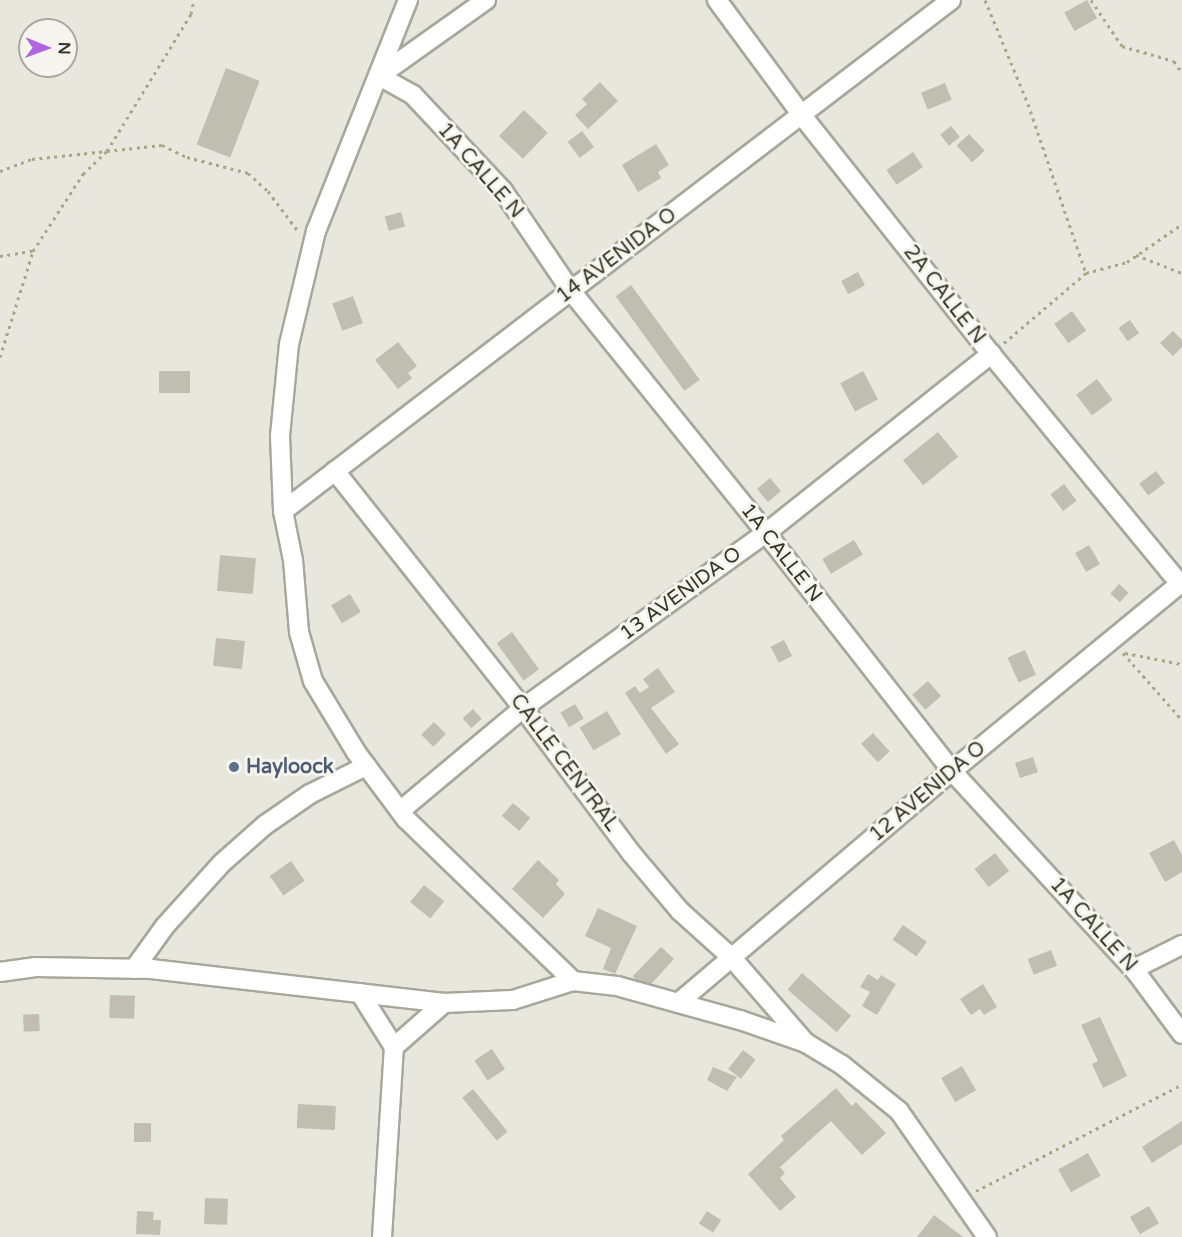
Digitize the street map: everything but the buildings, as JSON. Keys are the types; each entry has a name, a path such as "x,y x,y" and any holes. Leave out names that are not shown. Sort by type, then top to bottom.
{"street":[{"path":"408,0 336,179 312,249 289,344 280,436 283,511 293,560 299,632 313,681 366,766 400,811 573,981"},
{"path":"379,76 486,0"},
{"name":"2A CALLE N","path":"717,0 801,114 991,354 1180,584"},
{"name":"14 AVENIDA O","path":"283,511 951,0"},
{"name":"1A CALLE N","path":"379,76 413,95 503,191 571,291 766,532 952,771 1134,969 1182,1034"},
{"name":"13 AVENIDA O","path":"400,811 523,708 766,532 991,354"},
{"name":"CALLE CENTRAL","path":"335,471 523,708 632,854 680,911 732,958 806,1043"},
{"name":"12 AVENIDA O","path":"678,1004 952,771 1180,584"},
{"path":"134,969 165,926 222,863 265,825 310,794 366,766"},
{"path":"1134,969 1182,945"},
{"path":"2,970 36,967 134,969 444,1003 513,1000 573,981 617,986 740,1020 806,1043 842,1065 899,1111 987,1237"},
{"path":"360,993 394,1047 382,1237"},
{"path":"394,1047 444,1003"}],"path":[{"path":"0,357 33,251 83,174 107,151 191,14 194,0"},
{"path":"985,0 1028,104 1086,273"},
{"path":"1091,0 1122,46 1174,61 1182,73"},
{"path":"0,171 32,159 162,145 187,157 248,173 268,191 312,249"},
{"path":"991,354 1086,273 1127,261 1182,224"},
{"path":"0,256 33,251"},
{"path":"1136,255 1182,273"},
{"path":"1182,664 1122,652 1182,720"},
{"path":"960,1199 1182,1084"}],"place":[{"name":"Hayloock","path":"234,767"}]}
